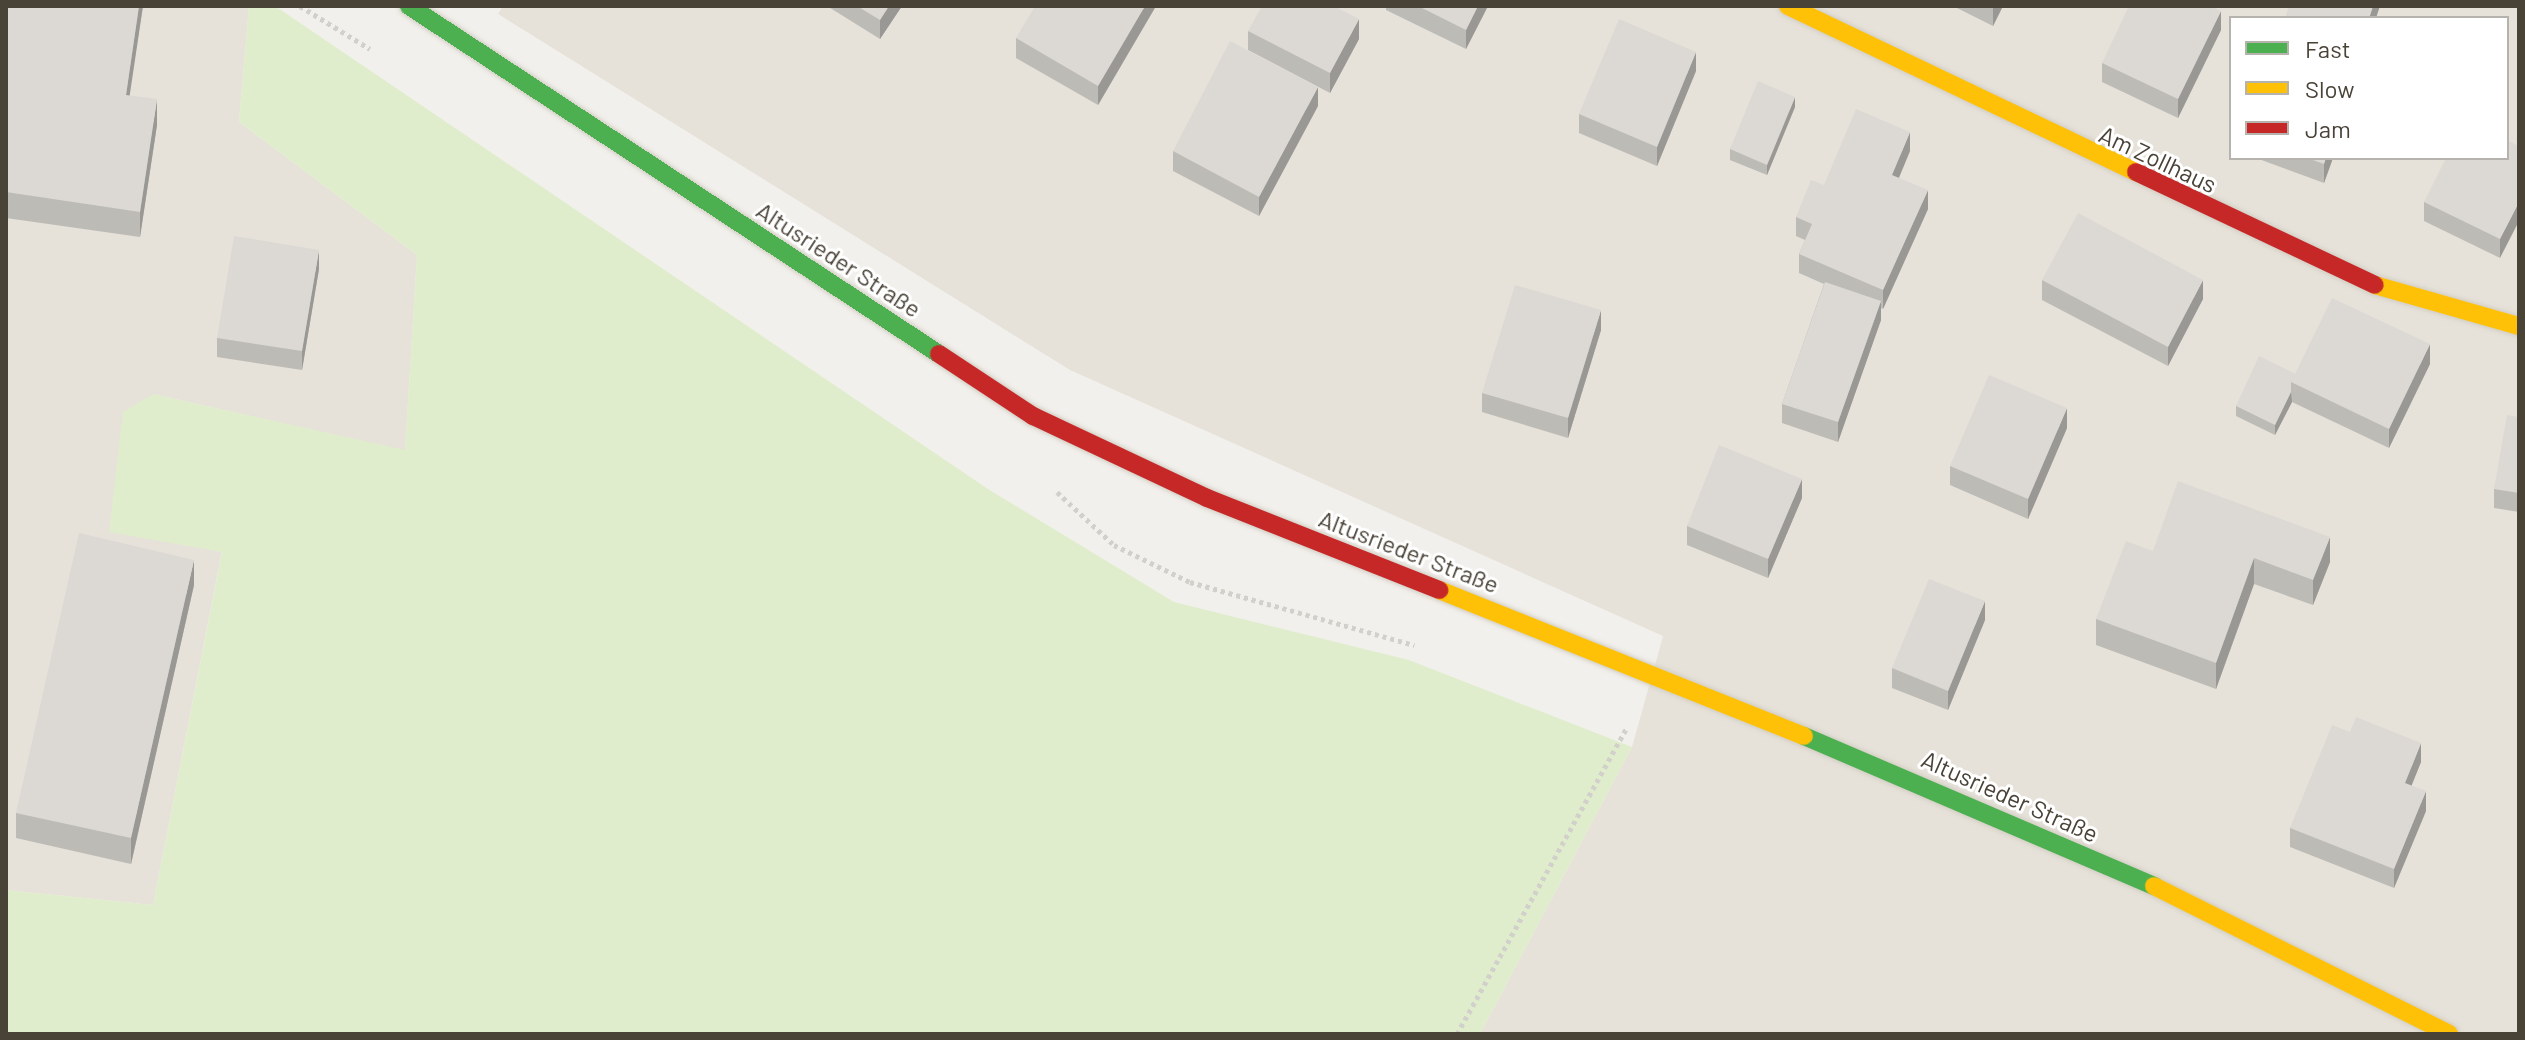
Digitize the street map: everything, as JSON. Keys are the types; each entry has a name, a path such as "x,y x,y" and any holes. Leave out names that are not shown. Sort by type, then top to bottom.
{"main road":[{"name":"Altusrieder Straße","path":"409,6 1033,416 1207,498 1960,798 2246,928 2449,1034"},
{"name":"Am Zollhaus","path":"1788,6 2385,290 2519,326"}],"path":[{"path":"1045,481 1114,545 1190,582 1264,602"},
{"path":"1457,1034 1630,720"}],"shaded area":[{"path":"6,6 249,6 239,122 417,255 405,451 153,394 222,551 153,905 6,890"},
{"path":"503,6 2519,6 2519,1034 1480,1034 1632,747 1663,636 1070,370 498,14"}],"green space":[{"path":"249,6 275,6 988,489 1174,602 1409,660 1632,747 1480,1034 6,1034 6,890 153,905 222,552 109,532 123,412 153,394 405,450 417,255 239,122"}],"building":[{"path":"6,6 139,6 126,95 157,99 140,212 6,192"},
{"path":"857,6 889,6 880,20"},
{"path":"1035,6 1145,6 1098,86 1016,38"},
{"path":"1262,6 1334,6 1359,19 1330,73 1248,31"},
{"path":"1418,6 1478,6 1466,30"},
{"path":"2129,6 2211,6 2221,11 2178,99 2102,63"},
{"path":"2289,6 2373,6 2370,16 2286,16"},
{"path":"1619,19 1696,52 1657,147 1579,114"},
{"path":"1230,41 1318,87 1259,197 1173,151"},
{"path":"1758,81 1795,97 1767,165 1730,149"},
{"path":"1856,109 1910,132 1892,175 1928,190 1883,290 1799,254 1812,224 1796,217 1811,180 1824,185"},
{"path":"2509,141 2519,146 2519,202 2500,239 2424,202 2445,160 2509,160"},
{"path":"2078,213 2203,280 2168,347 2042,280"},
{"path":"234,236 319,250 302,351 217,338"},
{"path":"1825,282 1881,301 1838,422 1782,404"},
{"path":"1515,285 1601,310 1568,418 1482,393"},
{"path":"2332,298 2430,344 2389,429 2291,382"},
{"path":"2259,356 2296,374 2275,425 2236,406"},
{"path":"1989,375 2067,408 2028,499 1950,466"},
{"path":"2507,415 2519,417 2519,493 2494,489"},
{"path":"1719,445 1802,479 1768,559 1687,526"},
{"path":"2178,481 2330,537 2313,580 2254,558 2216,663 2096,619 2126,541 2153,551"},
{"path":"79,533 194,560 131,838 16,813"},
{"path":"1929,579 1985,601 1948,691 1892,668"},
{"path":"2356,717 2421,743 2405,783 2426,791 2394,869 2290,828 2332,725 2350,732"}],"traffic: fast":[{"path":"409,6 939,354"},
{"path":"1804,736 2154,886"}],"traffic: slow":[{"path":"1788,6 2136,172"},
{"path":"2375,285 2519,326"},
{"path":"1439,590 1804,736"},
{"path":"2154,886 2449,1034"}],"traffic: jam":[{"path":"2136,172 2375,285"},
{"path":"939,354 1033,416 1207,498 1439,590"}]}
